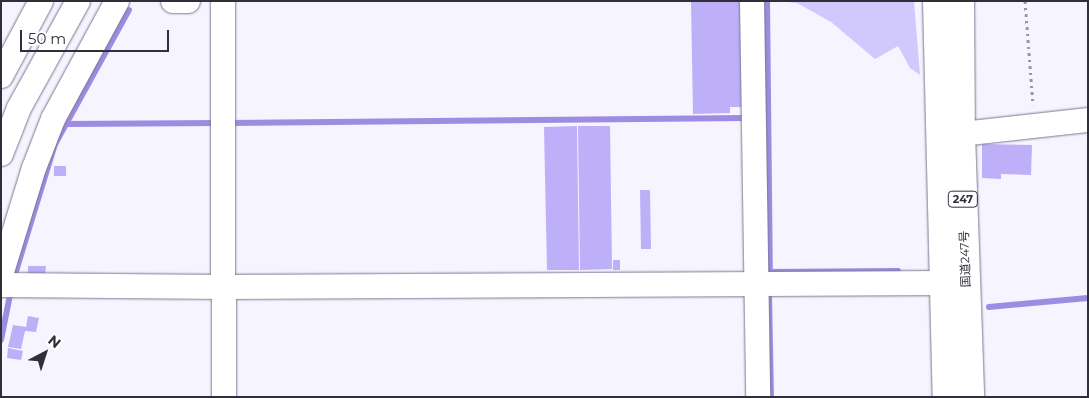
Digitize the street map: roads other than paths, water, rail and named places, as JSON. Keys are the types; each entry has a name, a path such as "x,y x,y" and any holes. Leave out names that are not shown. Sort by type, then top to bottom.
{"highway":[{"name":"国道247号","path":"937,1 947,397"},
{"name":"国道247号","path":"960,1 961,134 970,397"}],"street":[{"path":"1,76 41,1"},
{"path":"1,154 19,108 78,1"},
{"path":"1,275 34,168 53,119 117,1"},
{"path":"173,1 188,1"},
{"path":"223,1 224,397"},
{"path":"752,1 758,397"},
{"path":"961,134 1088,120"},
{"path":"1,285 225,287 944,283"}],"waterway":[{"path":"767,1 770,272 898,271"},
{"path":"13,281 55,144 129,10"},
{"path":"228,123 746,118"},
{"path":"65,124 218,123"},
{"path":"1,340 11,290"},
{"path":"769,294 771,397"},
{"path":"989,307 1088,298"}]}
